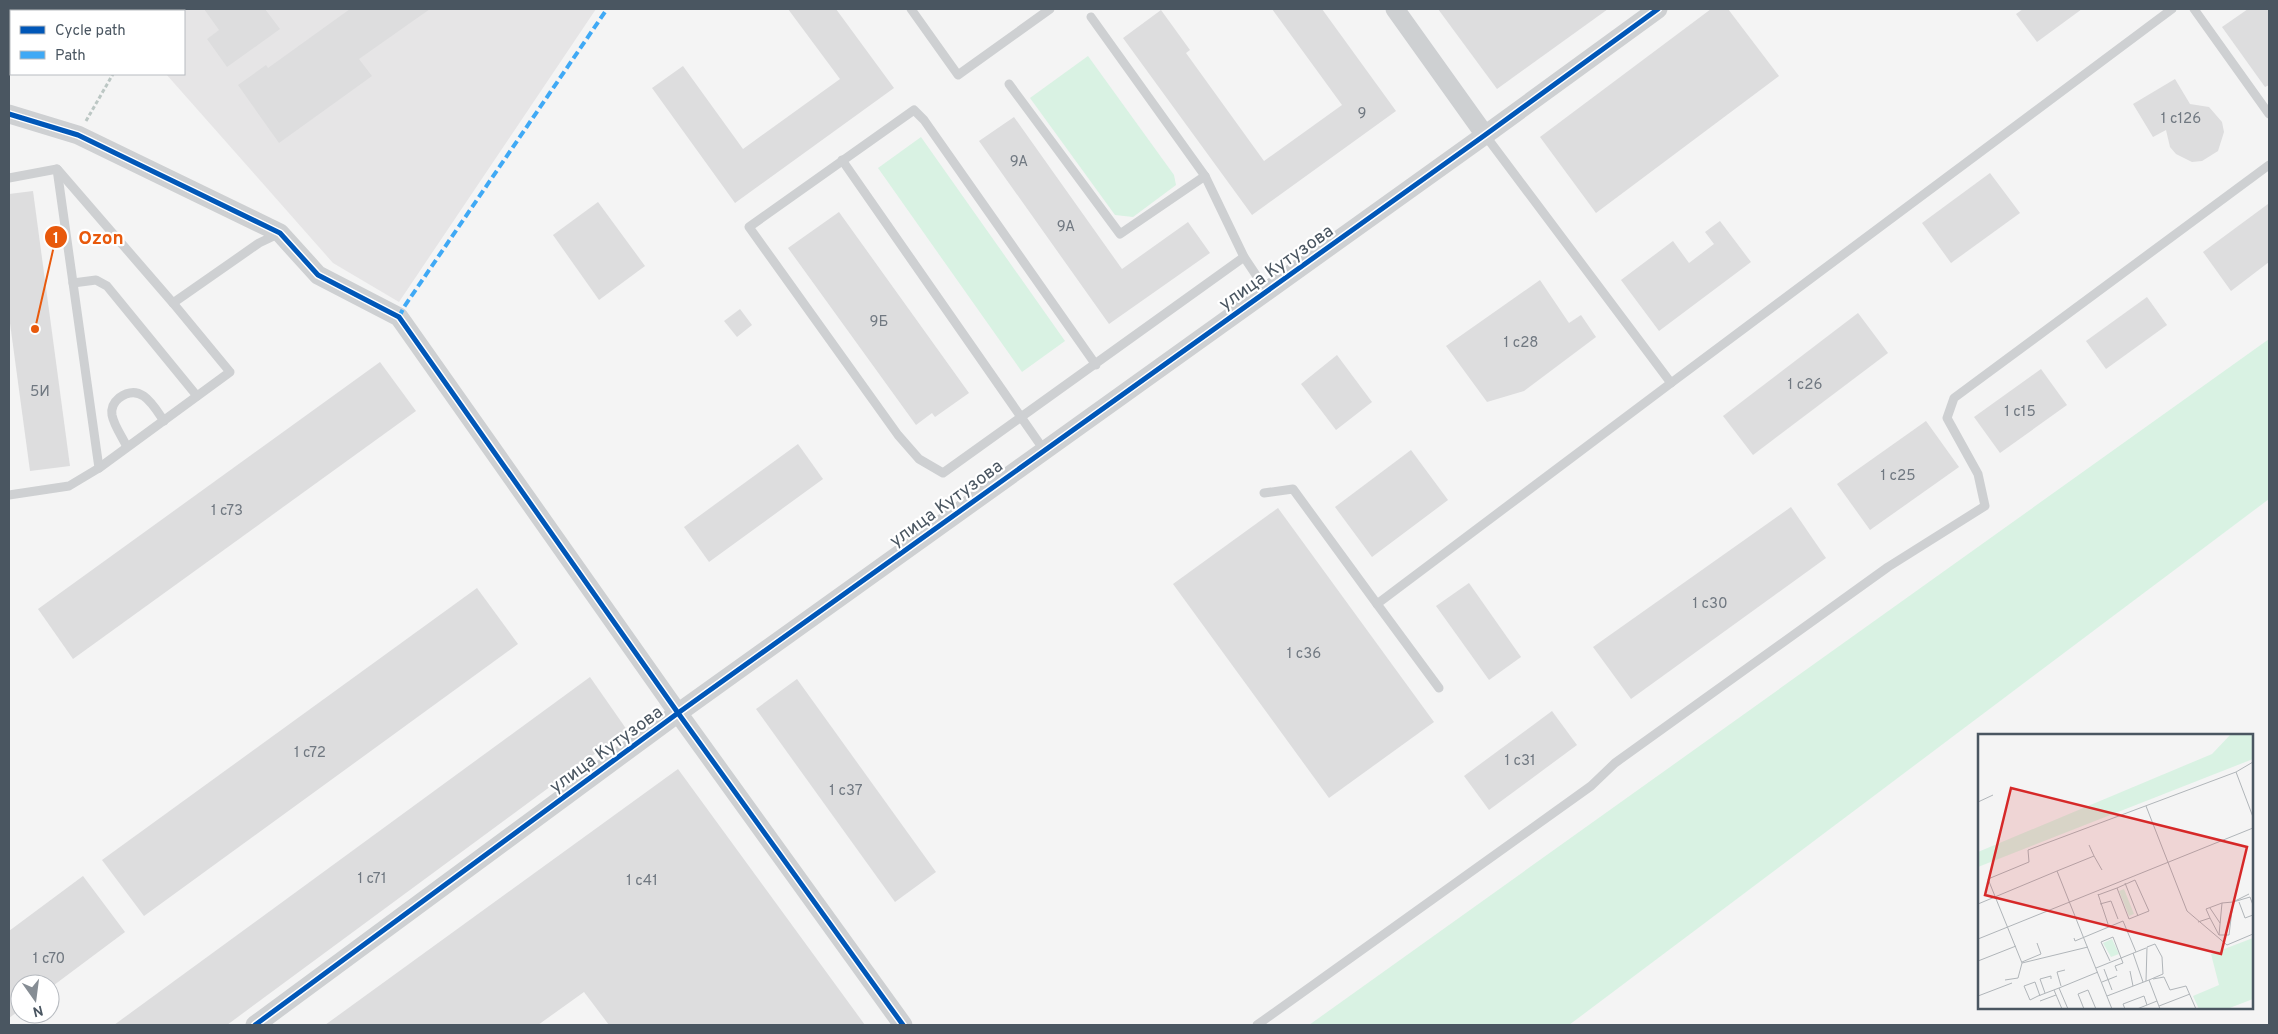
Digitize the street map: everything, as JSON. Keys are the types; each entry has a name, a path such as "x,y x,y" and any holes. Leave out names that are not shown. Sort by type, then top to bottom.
{"street":[{"path":"1395,9 1485,135"},
{"name":"улица Кутузова","path":"255,1025 678,713 1658,9"},
{"path":"9,114 78,135 280,233 318,275 399,317 678,713 903,1025"}],"lane":[{"path":"911,9 958,75 1050,9"},
{"path":"1377,604 2172,9"},
{"path":"2194,9 2269,114"},
{"path":"1091,17 1205,176 1244,257 1266,290"},
{"path":"1009,84 1120,234 1205,176"},
{"path":"1096,365 924,120 914,110 749,227 898,435 919,459 944,473 1096,365 1244,257"},
{"path":"1485,135 1671,383"},
{"path":"842,160 1044,450"},
{"path":"1257,1025 1591,786 1615,762 1888,567 1985,506 1978,474 1946,418 1954,398 2269,166"},
{"path":"9,178 57,169"},
{"path":"57,169 100,468"},
{"path":"9,495 69,486 100,468 230,372 57,169"},
{"path":"173,303 260,243 280,233"},
{"path":"73,282 96,280 107,286 197,396"},
{"path":"127,448 112,416 112,407 117,400 128,393 136,392 147,397 164,421"},
{"path":"1264,492 1294,490 1439,688"}],"shaded area":[{"path":"596,9 399,302 333,263 167,75 185,75 185,10 112,10"}],"green space":[{"path":"1088,56 1174,175 1176,185 1133,217 1115,215 1030,98"},
{"path":"921,137 1065,341 1022,372 878,168"},
{"path":"2269,339 2269,499 1569,1025 1309,1025"}],"building":[{"path":"204,9 265,9 280,29 227,67 207,39 219,30"},
{"path":"350,9 430,9 359,59 372,76 279,143 238,85 266,65 268,68"},
{"path":"788,9 836,9 894,88 735,203 652,88 683,66 743,149 840,79"},
{"path":"1272,9 1322,9 1396,111 1252,215 1123,38 1161,10 1190,50 1186,53 1264,161 1342,105"},
{"path":"1438,9 1608,9 1497,89"},
{"path":"1711,9 1728,9 1779,76 1596,213 1540,137"},
{"path":"2023,9 2082,9 2037,42 2016,14"},
{"path":"2248,9 2269,9 2269,85 2265,87 2222,27"},
{"path":"2175,79 2190,104 2209,107 2222,122 2224,132 2218,151 2202,161 2192,162 2176,154 2170,147 2166,130 2153,137 2133,104"},
{"path":"1014,117 1122,269 1188,222 1210,253 1109,324 979,141"},
{"path":"1990,173 2020,213 1951,263 1922,223"},
{"path":"33,191 70,466 30,471 9,316 9,194"},
{"path":"598,202 645,266 599,300 553,235"},
{"path":"2268,204 2269,262 2231,291 2203,252"},
{"path":"839,212 969,393 935,417 932,413 916,425 788,248"},
{"path":"1720,221 1751,262 1659,331 1621,280 1673,241 1689,263 1714,244 1705,232"},
{"path":"1540,280 1569,323 1581,315 1596,337 1524,391 1487,402 1446,346"},
{"path":"2147,297 2167,325 2106,369 2086,341"},
{"path":"740,309 752,325 737,337 724,321"},
{"path":"1858,313 1888,353 1753,455 1723,416"},
{"path":"1337,355 1372,402 1336,430 1301,384"},
{"path":"380,362 416,411 73,659 38,609"},
{"path":"2041,369 2067,405 2000,453 1974,417"},
{"path":"1926,421 1959,467 1870,530 1837,484"},
{"path":"798,444 823,479 709,562 684,527"},
{"path":"1411,450 1448,500 1372,557 1335,507"},
{"path":"1791,507 1826,558 1631,699 1593,647"},
{"path":"1278,508 1434,722 1329,798 1173,584"},
{"path":"1469,583 1521,657 1489,680 1436,606"},
{"path":"477,588 518,644 144,916 102,860"},
{"path":"590,677 627,730 227,1025 114,1025"},
{"path":"797,679 936,872 895,902 756,709"},
{"path":"1552,711 1577,745 1489,810 1464,776"},
{"path":"678,769 865,1025 609,1025 584,992 538,1025 325,1025"},
{"path":"83,876 125,932 60,981 60,974 10,974 9,1018 9,931"}],"marked path":[{"path":"399,317 607,9"}],"cycle path":[{"path":"255,1025 678,713 1658,9"},
{"path":"9,114 78,135 280,233 318,275 399,317 678,713 903,1025"}],"place":[{"name":"Ozon","path":"35,329"}]}
